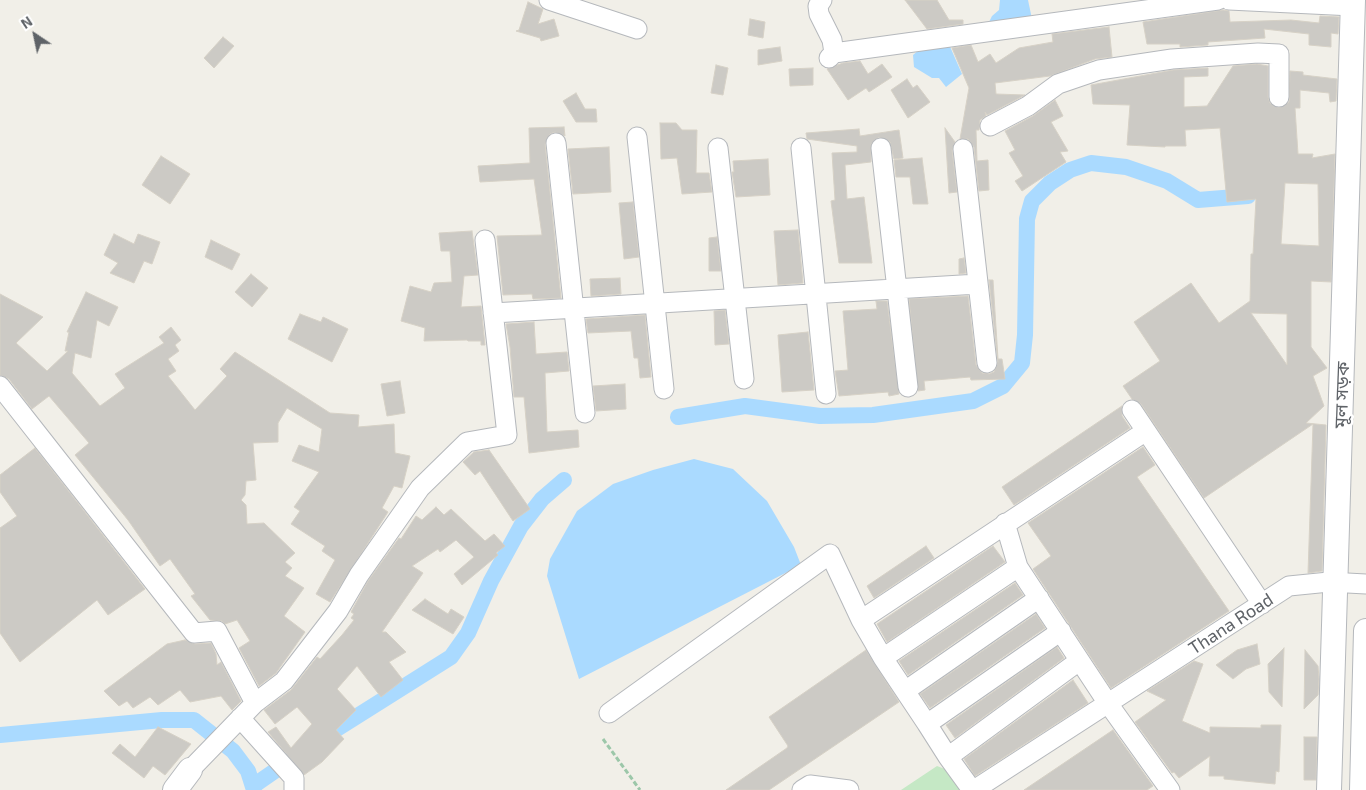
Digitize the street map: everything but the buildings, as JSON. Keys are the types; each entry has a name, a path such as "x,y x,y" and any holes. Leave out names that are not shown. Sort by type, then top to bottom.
{"street":[{"path":"549,0 636,29"},
{"path":"822,0 818,6 819,14 832,40 832,55 1218,0"},
{"path":"1229,0 1353,3"},
{"name":"মূল সড়ক","path":"1329,790 1357,165 1353,3"},
{"path":"990,126 1028,106 1058,84 1099,70 1172,59 1258,53 1279,54 1279,97"},
{"path":"637,136 664,389"},
{"path":"556,143 585,413"},
{"path":"718,148 744,379"},
{"path":"801,148 826,394"},
{"path":"881,148 908,387"},
{"path":"963,149 987,363"},
{"path":"175,790 190,770 255,703 284,681 338,611 359,575 420,488 467,442 507,435 486,240"},
{"path":"493,313 978,284"},
{"path":"0,386 194,633 217,630 255,703"},
{"path":"1132,410 1262,604"},
{"path":"861,620 1146,431"},
{"path":"1005,523 1018,566 1079,661 1170,790"},
{"path":"608,713 830,554 861,620 883,658 948,757 973,790"},
{"path":"883,658 1018,566"},
{"name":"Thana Road","path":"973,790 1289,586 1337,582 1366,584"},
{"path":"905,692 1039,598"},
{"path":"926,724 1061,631"},
{"path":"1362,790 1366,631"},
{"path":"948,757 1079,661"},
{"path":"237,722 276,756 294,784"},
{"path":"802,790 810,785 849,790"}],"path":[{"path":"603,739 640,790"}],"green space":[{"path":"937,766 950,771 964,790 901,790"}],"water":[{"path":"1000,0 1028,0 1032,19 989,22 992,16 999,10"},
{"path":"948,42 962,74 946,87 939,78 932,78 914,67 913,55 919,50"},
{"path":"694,459 733,469 767,501 794,547 801,565 579,679 547,576 550,559 577,511 613,484 653,470"}],"waterway":[{"path":"678,417 745,406 820,416 873,415 973,401 1003,386 1022,363 1025,335 1027,219 1032,201 1050,183 1070,170 1091,163 1126,167 1167,181 1198,200 1248,196"},
{"path":"324,737 451,657 468,633 491,581 521,526 542,499 564,480"},
{"path":"0,735 162,720 194,720 233,751 248,771 254,790"},
{"path":"253,786 292,759"}]}
